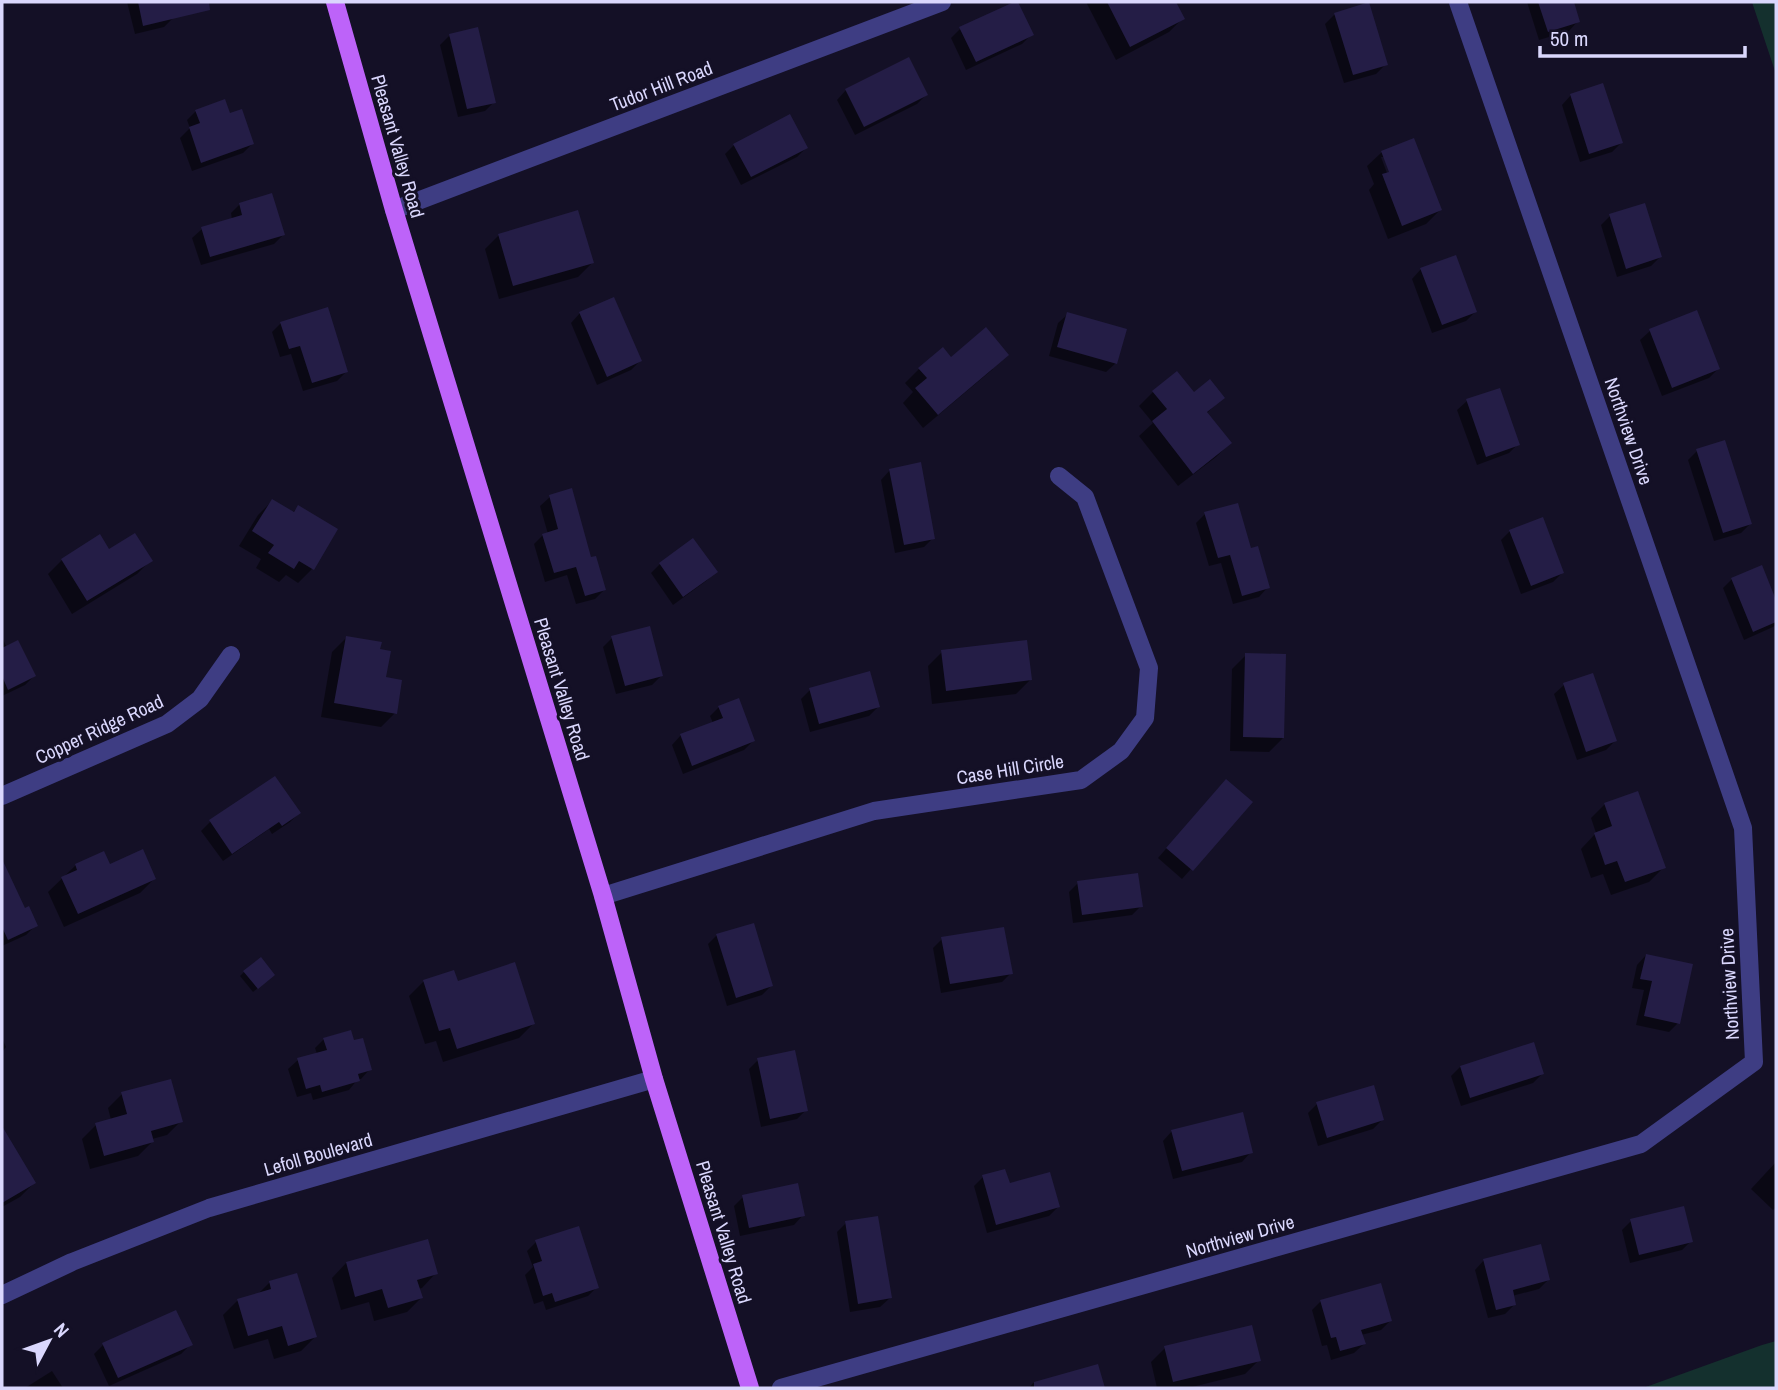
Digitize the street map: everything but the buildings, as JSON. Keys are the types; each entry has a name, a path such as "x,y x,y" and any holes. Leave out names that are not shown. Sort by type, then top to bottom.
{"main road":[{"name":"Pleasant Valley Road","path":"335,2 394,209 603,896 654,1079 750,1388"}],"street":[{"name":"Tudor Hill Road","path":"394,209 942,2"},
{"name":"Northview Drive","path":"781,1388 1641,1144 1754,1062 1743,828 1458,2"},
{"name":"Case Hill Circle","path":"603,896 874,811 1081,780 1121,751 1145,718 1149,668 1085,497 1059,476"},
{"name":"Copper Ridge Road","path":"2,796 167,724 200,699 231,655"},
{"name":"Lefoll Boulevard","path":"2,1295 72,1262 209,1208 654,1079"}],"green space":[{"path":"1752,2 1776,2 1776,74"},
{"path":"1776,1341 1776,1388 1643,1388 1762,1345"}]}
